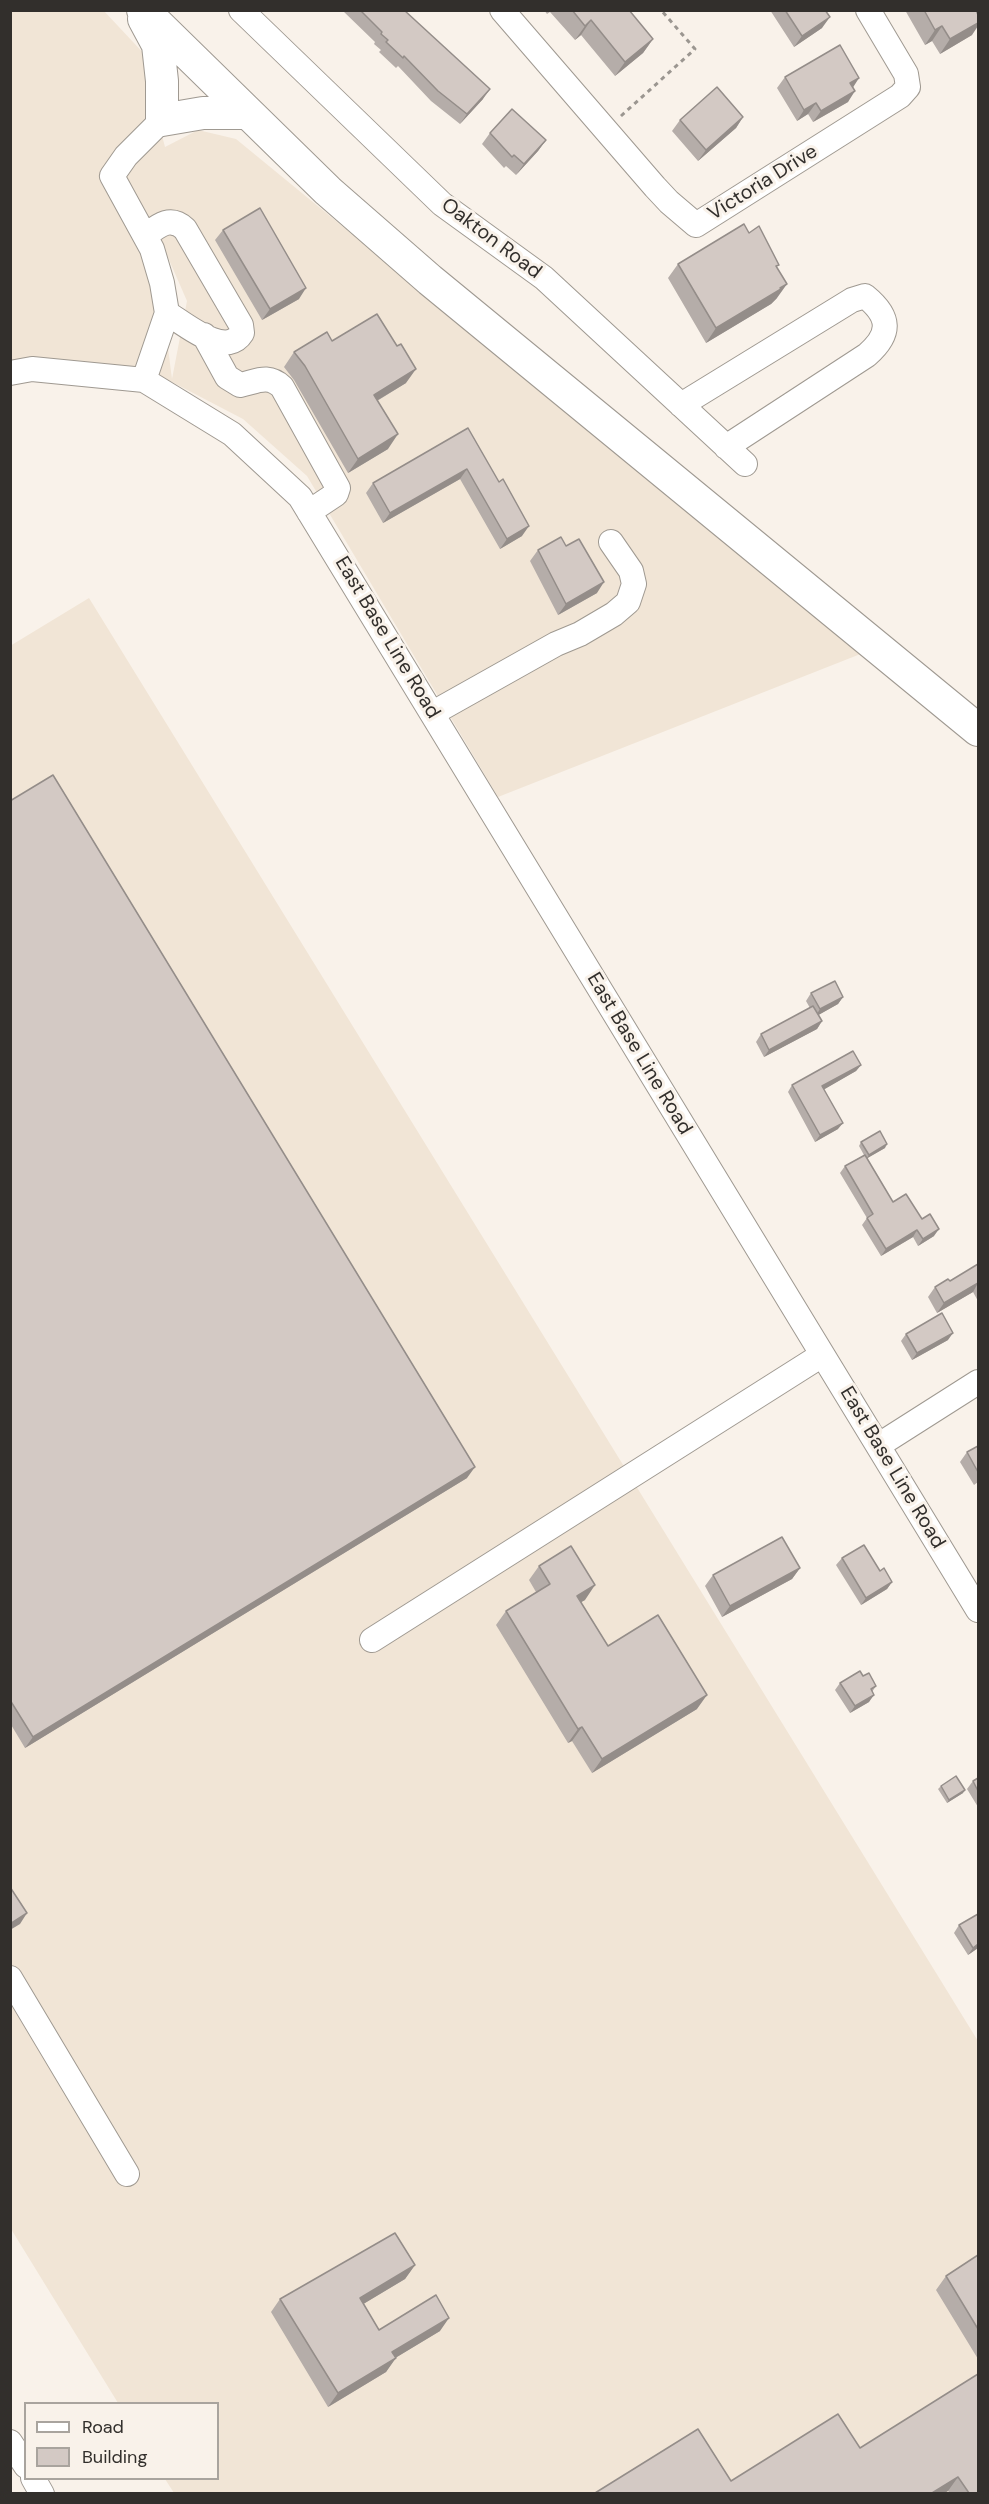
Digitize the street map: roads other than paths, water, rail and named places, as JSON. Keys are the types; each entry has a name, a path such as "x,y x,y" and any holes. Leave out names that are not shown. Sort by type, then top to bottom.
{"main road":[{"path":"141,10 158,45 162,81 162,120 203,113 247,112"},
{"path":"141,10 327,191 430,280 978,730"}],"street":[{"name":"Oakton Road","path":"241,10 442,204 544,278 745,464"},
{"name":"Victoria Drive","path":"502,10 669,202 696,225 900,96 908,87 906,74 868,10"},
{"path":"10,373 32,369 144,380 167,313 162,283 152,249 112,176 126,156 162,120"},
{"path":"145,236 167,222 176,222 185,229 243,328 240,337 226,343 214,341 167,313"},
{"path":"681,405 852,300 866,296 876,304 882,313 886,330 880,343 867,355 726,447"},
{"path":"204,335 227,377 240,385 268,379 274,380 282,387 338,488 336,494 305,504"},
{"name":"East Base Line Road","path":"144,380 232,434 305,504 978,1610"},
{"path":"433,713 556,644 588,629 614,614 628,602 634,584 633,578 631,571 611,542"},
{"path":"372,1640 822,1355"},
{"path":"879,1445 978,1382"},
{"path":"10,1978 127,2174"},
{"path":"10,2442 24,2463"},
{"path":"34,2480 42,2493"}]}
